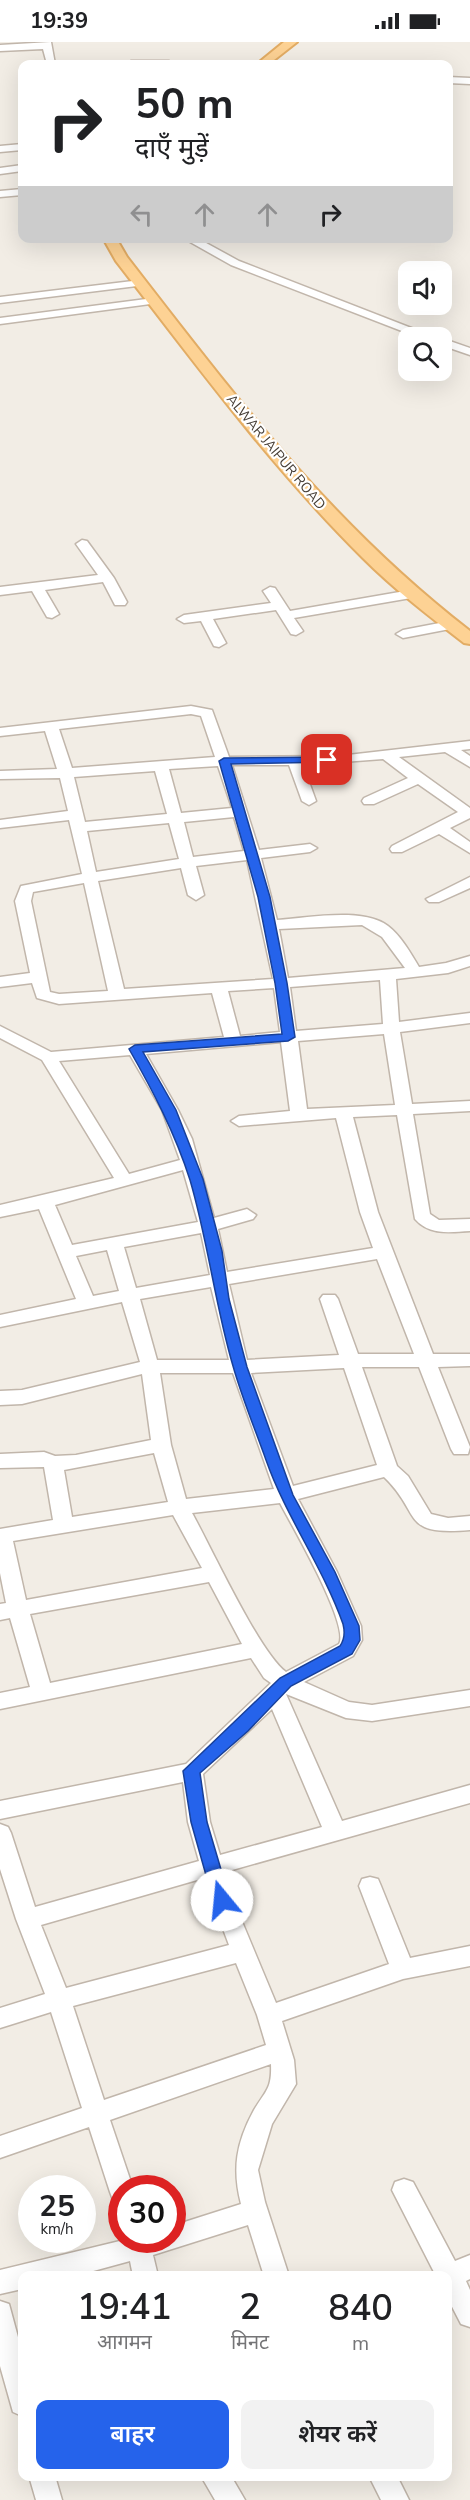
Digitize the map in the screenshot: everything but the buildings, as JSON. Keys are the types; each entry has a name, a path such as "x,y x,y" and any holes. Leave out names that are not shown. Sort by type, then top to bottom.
{"main road":[{"path":"267,60 291,42"},
{"path":"277,60 301,42"},
{"name":"ALWAR JAIPUR ROAD","path":"113,243 312,499 411,594 470,639"},
{"name":"ALWAR JAIPUR ROAD","path":"124,243 151,293 319,490 402,573 470,627"}],"street":[{"path":"0,48 46,44 50,60"},
{"path":"454,80 470,81"},
{"path":"454,80 470,93"},
{"path":"0,149 18,147"},
{"path":"0,171 18,169"},
{"path":"0,183 18,191"},
{"path":"0,194 18,192"},
{"path":"198,243 236,263 403,327"},
{"path":"4,300 151,293"},
{"path":"0,321 151,293"},
{"path":"4,300 14,312"},
{"path":"452,345 470,352"},
{"path":"82,544 107,578 120,602"},
{"path":"0,591 107,578"},
{"path":"36,586 52,614"},
{"path":"270,591 296,631"},
{"path":"184,619 281,611 411,594"},
{"path":"206,616 219,643"},
{"path":"403,634 450,625"},
{"path":"0,732 201,710 207,713 224,761 270,925 281,983 298,1115"},
{"path":"51,727 66,773 117,994"},
{"path":"0,776 224,761 295,761 470,746"},
{"path":"450,749 470,763"},
{"path":"386,755 417,779 469,813 397,849"},
{"path":"295,761 309,801"},
{"path":"161,765 196,895"},
{"path":"369,801 417,779"},
{"path":"0,824 176,819 239,812"},
{"path":"441,828 470,849"},
{"path":"310,848 187,862 26,889 23,901 43,995 49,999 388,975 448,968 470,961"},
{"path":"434,899 470,882"},
{"path":"270,925 364,920 373,922 391,936 415,972"},
{"path":"388,975 391,1028 421,1215 429,1225 438,1227 470,1225"},
{"path":"0,982 38,977"},
{"path":"219,987 233,1041"},
{"path":"48,1057 391,1028 470,1018"},
{"path":"0,1031 48,1057 125,1181"},
{"path":"0,1810 192,1771 280,1687 346,1650 352,1640 351,1626 327,1572 286,1495 240,1367 218,1280 215,1251 190,1163 170,1110 135,1049"},
{"path":"238,1121 343,1112 404,1111 470,1106"},
{"path":"343,1112 369,1212 383,1252 461,1449"},
{"path":"0,1211 45,1202 190,1163"},
{"path":"45,1202 87,1304"},
{"path":"66,1252 208,1226 247,1215"},
{"path":"114,1243 150,1366 161,1445 179,1507 256,1648 280,1687 335,1831"},
{"path":"1,1320 128,1295 383,1252"},
{"path":"329,1299 388,1469 404,1484 420,1515 431,1524 444,1526 470,1523"},
{"path":"0,1398 22,1397 150,1366 240,1367 351,1361 470,1360"},
{"path":"0,1461 44,1459 53,1463 76,1462 161,1445"},
{"path":"53,1463 64,1526"},
{"path":"42,1694 9,1611 1,1536 179,1507 286,1495 388,1469"},
{"path":"9,1611 214,1573"},
{"path":"0,1701 256,1648"},
{"path":"280,1687 346,1710 363,1712 400,1710 470,1698"},
{"path":"192,1771 199,1822 211,1865 241,1952 269,2015 279,2051 284,2084 280,2095 262,2119 246,2170 256,2211 275,2271"},
{"path":"27,1919 211,1865 470,1794"},
{"path":"0,1833 27,1919 59,2000 116,2175"},
{"path":"370,1886 403,1969"},
{"path":"0,2019 59,2000 241,1952"},
{"path":"269,2015 403,1969 470,1956"},
{"path":"0,2146 279,2051"},
{"path":"404,2190 460,2272 470,2314"},
{"path":"186,2234 256,2211"},
{"path":"45,2271 108,2253"},
{"path":"141,2253 145,2271"},
{"path":"0,2282 18,2278"},
{"path":"0,2313 18,2387"},
{"path":"43,2481 49,2500"},
{"path":"218,2481 232,2500"},
{"path":"385,2481 396,2500"}],"route":[{"path":"222,1900 199,1822 192,1771 242,1726 285,1682 346,1650 352,1640 351,1626 327,1572 286,1495 240,1367 222,1299 215,1251 183,1139 170,1110 135,1049 288,1037 281,983 264,897 224,761 327,760"}]}
